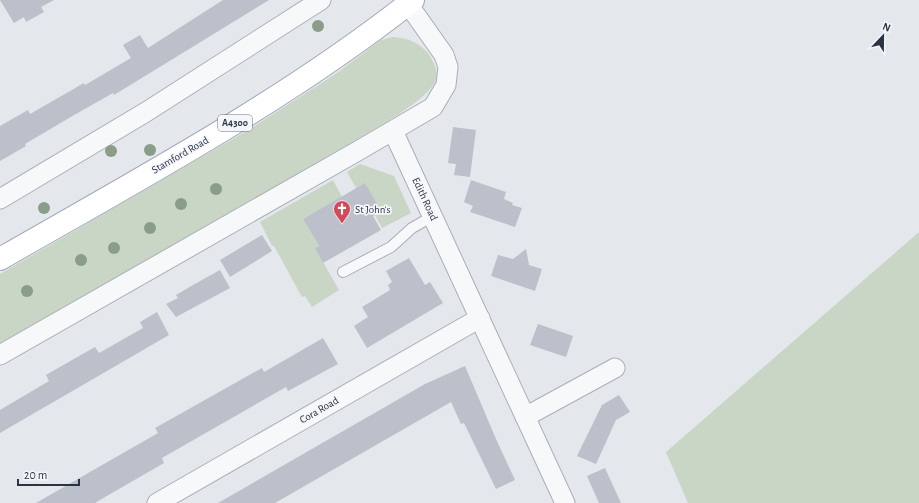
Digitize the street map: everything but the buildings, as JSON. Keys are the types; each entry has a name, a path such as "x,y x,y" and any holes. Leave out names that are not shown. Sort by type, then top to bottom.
{"main road":[{"name":"Stamford Road","path":"0,259 205,142 290,88 346,50 410,2"}],"street":[{"path":"0,198 146,112 321,0"},
{"path":"0,355 433,107 446,84 448,67 444,55 410,2"},
{"name":"Edith Road","path":"393,131 565,503"},
{"name":"Cora Road","path":"157,503 480,318"},
{"path":"525,417 615,368"}],"lane":[{"path":"343,272 391,247 412,228 433,216"}],"green space":[{"path":"393,37 409,40 423,48 430,56 435,67 436,79 432,87 412,105 351,143 0,344 0,274 250,129 337,73 381,40"},
{"path":"360,164 394,176 411,213 382,228 375,215 381,211 365,184 356,188 347,172"},
{"path":"333,180 342,197 303,219 319,246 315,248 339,290 312,307 305,296 302,297 274,246 272,246 260,222"},
{"path":"919,232 919,503 688,503 666,452"}],"place":[{"name":"St John's","path":"342,224"}]}
